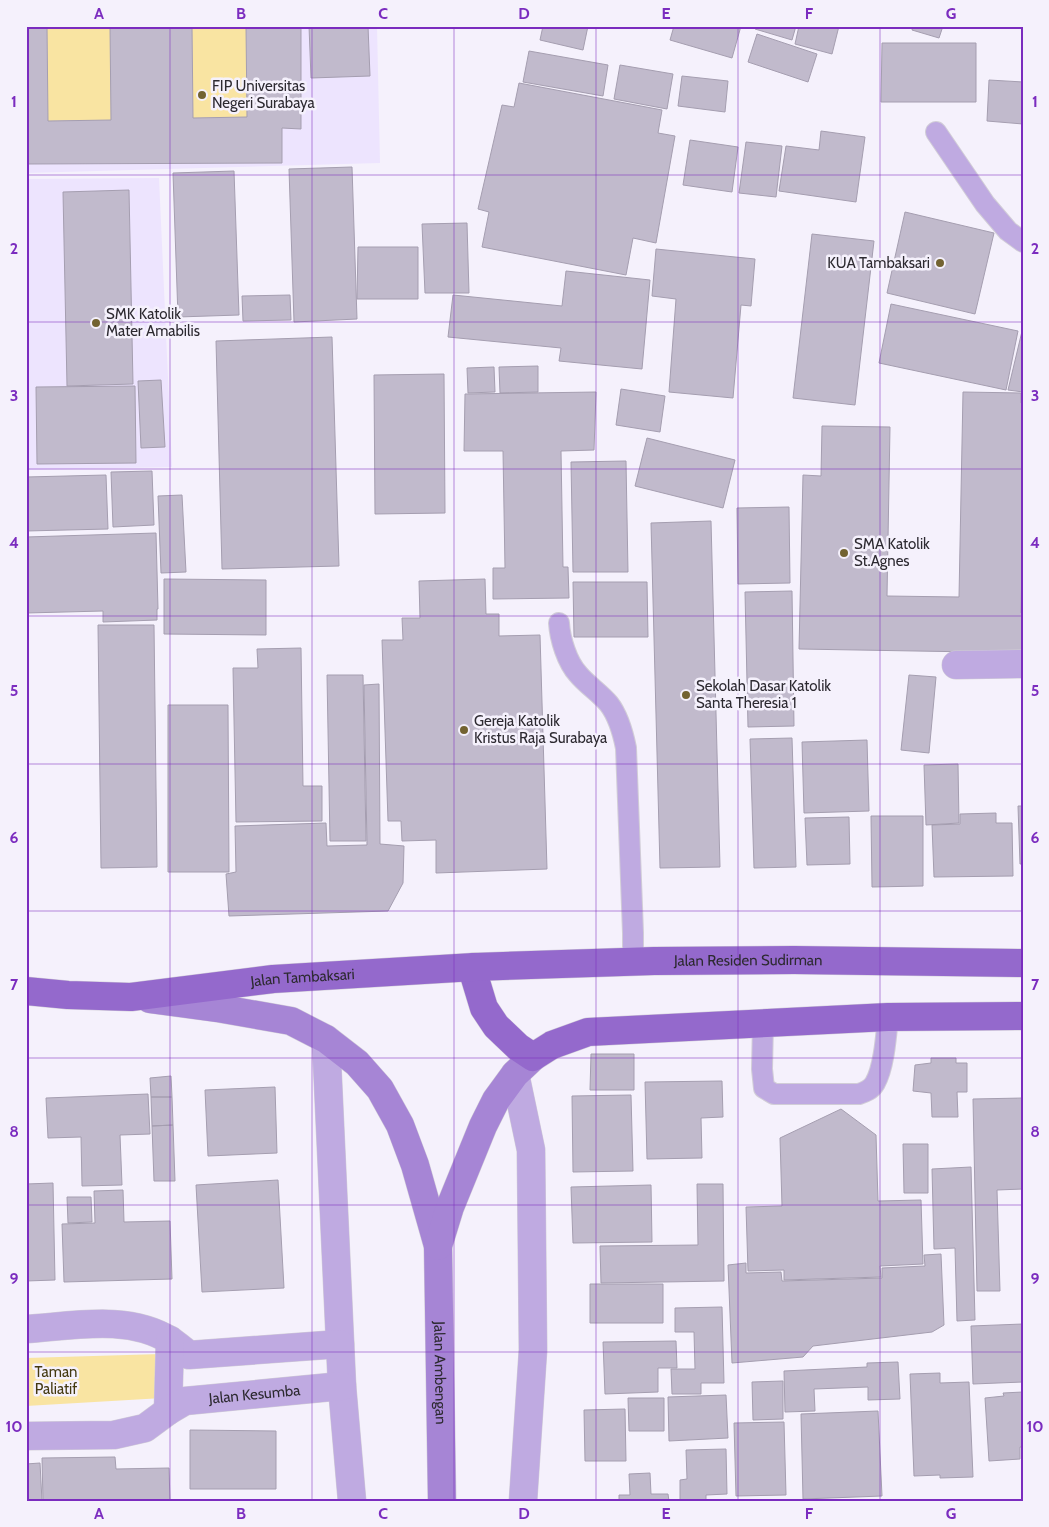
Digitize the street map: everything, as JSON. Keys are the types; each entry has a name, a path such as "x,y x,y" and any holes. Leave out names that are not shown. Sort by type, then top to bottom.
{"main road":[{"name":"Jalan Residen Sudirman","path":"474,967 654,961 794,960 1023,963"},
{"name":"Jalan Tambaksari","path":"131,997 274,979 474,967"},
{"path":"474,967 474,975 484,1008 496,1026 518,1047 524,1066 552,1045 588,1032 888,1017 1023,1016"},
{"name":"Jalan Tambaksari","path":"26,990 68,995 131,997 217,1008 291,1022 326,1039"},
{"name":"Jalan Ambengan","path":"326,1039 363,1069 380,1089 400,1125 415,1165 438,1246 442,1501"},
{"name":"Jalan Ambengan","path":"438,1246 450,1207 483,1126 496,1100 524,1066"}],"street":[{"path":"956,665 1023,664"},
{"path":"326,1039 342,1386 352,1501"},
{"path":"523,1501 533,1350 531,1150 524,1066"},
{"path":"26,1329 101,1324 126,1325 170,1340 189,1355 340,1344"},
{"path":"168,1411 170,1340"},
{"name":"Jalan Kesumba","path":"26,1436 114,1434 145,1428 185,1401 342,1386"}],"lane":[{"path":"936,132 985,204 1008,231 1023,242"},
{"path":"559,623 563,645 574,670 611,706 621,726 626,748 633,962"},
{"path":"763,1023 762,1069 764,1088 774,1094 859,1094 868,1091 874,1084 882,1061 888,1017"}],"shaded area":[{"name":"FIP Universitas Negeri Surabaya","path":"26,26 377,26 380,163 26,173"},
{"name":"SMK Katolik Mater Amabilis","path":"159,178 172,467 26,470 26,179"}],"green space":[{"path":"47,26 110,26 111,120 48,121"},
{"path":"192,26 246,26 247,117 193,118"},
{"name":"Taman Paliatif","path":"161,1354 163,1398 26,1406 26,1358"}],"building":[{"path":"26,26 47,26 48,121 111,120 110,26 192,26 193,118 247,117 246,26 301,26 301,129 282,128 282,163 26,164"},
{"path":"309,26 368,26 370,76 311,78"},
{"path":"543,26 588,26 583,50 540,40"},
{"path":"674,26 741,26 732,58 670,40"},
{"path":"755,26 796,26 792,40 755,29"},
{"path":"799,26 839,26 832,54 795,44"},
{"path":"913,26 943,26 939,38 912,30"},
{"path":"757,34 817,54 808,82 748,62"},
{"path":"882,43 976,43 976,102 881,102"},
{"path":"529,51 608,65 603,96 523,82"},
{"path":"620,65 673,74 667,109 614,99"},
{"path":"682,76 728,81 725,112 678,106"},
{"path":"989,80 1023,82 1023,124 987,121"},
{"path":"519,83 662,110 658,133 675,136 656,243 633,238 626,275 482,247 489,212 478,209 502,105 514,107"},
{"path":"821,131 865,137 856,202 779,191 786,146 819,150"},
{"path":"690,140 738,147 732,192 683,185"},
{"path":"746,142 782,146 776,197 739,193"},
{"path":"352,167 357,319 294,322 289,169"},
{"path":"234,171 239,315 178,317 173,173"},
{"path":"129,190 133,384 67,386 63,192"},
{"name":"KUA Tambaksari","path":"905,212 994,233 975,314 887,293"},
{"path":"467,223 469,293 425,293 422,224"},
{"path":"812,234 874,241 855,405 793,398"},
{"path":"358,247 418,247 418,299 357,299"},
{"path":"656,249 755,259 751,306 741,305 733,398 669,392 676,299 652,296"},
{"path":"566,271 650,280 642,369 559,361 561,348 448,337 453,295 562,306"},
{"path":"290,295 291,320 243,321 242,296"},
{"path":"891,304 1018,331 1006,390 879,363"},
{"path":"1023,327 1023,392 1008,390"},
{"path":"332,337 339,566 222,569 216,341"},
{"path":"538,366 538,392 500,393 499,367"},
{"path":"494,367 495,392 468,393 467,368"},
{"path":"444,374 445,513 375,514 374,375"},
{"path":"161,380 165,447 141,448 138,381"},
{"path":"135,386 136,463 37,464 36,387"},
{"path":"621,389 665,396 660,432 616,425"},
{"path":"596,392 594,450 561,451 563,567 568,567 569,598 493,599 493,568 505,568 503,451 464,451 465,394"},
{"name":"SMA Katolik St.Agnes","path":"963,392 1021,393 1021,403 1023,403 1021,613 1023,613 1023,657 974,652 799,649 803,475 821,476 822,426 890,427 887,596 959,597"},
{"path":"647,438 735,460 723,508 635,486"},
{"path":"626,461 628,572 573,572 571,462"},
{"path":"152,471 154,525 113,527 111,472"},
{"path":"106,475 108,529 26,531 26,477"},
{"path":"182,495 186,572 161,573 158,496"},
{"path":"789,507 790,583 738,584 737,508"},
{"name":"Sekolah Dasar Katolik Santa Theresia 1","path":"711,521 720,867 660,868 651,523"},
{"path":"156,533 157,620 103,622 103,611 26,613 26,537"},
{"path":"164,579 266,580 266,635 164,634"},
{"name":"Gereja Katolik Kristus Raja Surabaya","path":"485,579 486,614 499,614 499,636 540,635 547,869 436,873 436,840 402,841 401,821 388,821 382,640 403,640 402,618 420,618 419,581"},
{"path":"573,582 647,582 648,637 574,637"},
{"path":"792,591 794,726 748,727 745,592"},
{"path":"27,620 27,880 26,880"},
{"path":"98,625 154,625 157,867 101,868"},
{"path":"301,648 303,786 322,786 322,821 236,822 233,668 258,668 257,649"},
{"path":"327,675 363,675 366,841 330,841"},
{"path":"909,675 936,677 929,753 901,750"},
{"path":"379,684 380,844 404,846 403,883 388,911 229,916 226,874 236,872 235,826 326,823 327,846 367,845 364,685"},
{"path":"168,705 228,705 229,872 168,872"},
{"path":"792,738 796,867 754,868 750,739"},
{"path":"867,740 869,811 804,813 802,742"},
{"path":"958,764 959,823 926,825 924,765"},
{"path":"1018,806 1023,806 1023,864 1020,864"},
{"path":"996,813 996,823 1012,823 1013,876 934,877 932,825 960,824 960,814"},
{"path":"871,816 923,816 923,886 872,887"},
{"path":"849,817 850,864 807,865 805,818"},
{"path":"591,1054 634,1054 634,1090 590,1090"},
{"path":"931,1058 956,1058 956,1063 967,1063 967,1092 957,1092 958,1117 932,1117 931,1093 913,1091 915,1065 931,1063"},
{"path":"171,1076 172,1097 151,1097 150,1078"},
{"path":"722,1081 723,1117 701,1118 702,1158 647,1159 645,1082"},
{"path":"275,1087 277,1153 208,1156 205,1090"},
{"path":"148,1094 150,1134 120,1135 122,1185 82,1186 81,1137 48,1138 46,1098"},
{"path":"631,1095 633,1171 573,1172 572,1096"},
{"path":"151,1097 172,1097 173,1125 152,1126"},
{"path":"1023,1098 1023,1189 997,1190 1000,1291 977,1291 973,1099"},
{"path":"841,1109 876,1135 878,1201 921,1200 923,1264 880,1266 881,1277 784,1280 784,1270 748,1271 746,1207 782,1206 780,1138"},
{"path":"173,1125 175,1181 154,1181 152,1126"},
{"path":"903,1144 928,1144 928,1193 904,1193"},
{"path":"971,1167 975,1320 957,1321 955,1248 934,1249 932,1169"},
{"path":"278,1180 284,1288 202,1292 196,1185"},
{"path":"53,1183 55,1280 26,1281 26,1184"},
{"path":"697,1184 723,1184 724,1281 601,1283 600,1246 698,1245"},
{"path":"651,1185 652,1242 573,1243 571,1187"},
{"path":"123,1190 124,1222 170,1221 172,1279 64,1282 62,1224 95,1223 94,1191"},
{"path":"67,1197 91,1197 92,1222 68,1223"},
{"path":"941,1254 944,1325 932,1332 813,1346 803,1357 732,1363 728,1265 746,1263 746,1273 781,1272 782,1281 882,1278 882,1268 925,1266 924,1255"},
{"path":"590,1284 663,1284 663,1323 590,1323"},
{"path":"722,1307 724,1383 701,1383 701,1394 672,1394 671,1369 695,1369 694,1332 675,1332 675,1308"},
{"path":"1023,1324 1023,1382 973,1384 971,1326"},
{"path":"676,1341 677,1368 658,1368 658,1392 605,1394 603,1342"},
{"path":"898,1362 900,1399 868,1400 868,1387 814,1389 815,1411 785,1412 784,1371 867,1367 867,1363"},
{"path":"940,1373 940,1383 969,1382 973,1477 940,1478 940,1475 914,1476 910,1374"},
{"path":"783,1381 783,1419 753,1420 752,1382"},
{"path":"1023,1392 1023,1447 1020,1447 1020,1459 989,1461 985,1398 1004,1396 1003,1393"},
{"path":"726,1395 728,1438 669,1441 668,1397"},
{"path":"628,1398 664,1398 664,1431 629,1431"},
{"path":"625,1409 626,1461 585,1461 584,1410"},
{"path":"878,1411 882,1496 803,1499 801,1414"},
{"path":"784,1422 786,1495 736,1496 734,1423"},
{"path":"190,1430 276,1431 276,1489 190,1489"},
{"path":"726,1449 727,1494 706,1495 706,1501 680,1501 680,1480 687,1479 686,1450"},
{"path":"115,1457 116,1469 169,1468 170,1501 43,1501 42,1458"},
{"path":"40,1463 42,1501 26,1501 26,1464"},
{"path":"650,1473 651,1494 668,1494 669,1501 619,1501 619,1495 630,1495 629,1474"}],"place":[{"name":"FIP Universitas Negeri Surabaya","path":"202,95"},
{"name":"KUA Tambaksari","path":"940,263"},
{"name":"SMK Katolik Mater Amabilis","path":"96,323"},
{"name":"SMA Katolik St.Agnes","path":"844,553"},
{"name":"Sekolah Dasar Katolik Santa Theresia 1","path":"686,695"},
{"name":"Gereja Katolik Kristus Raja Surabaya","path":"464,730"}]}
